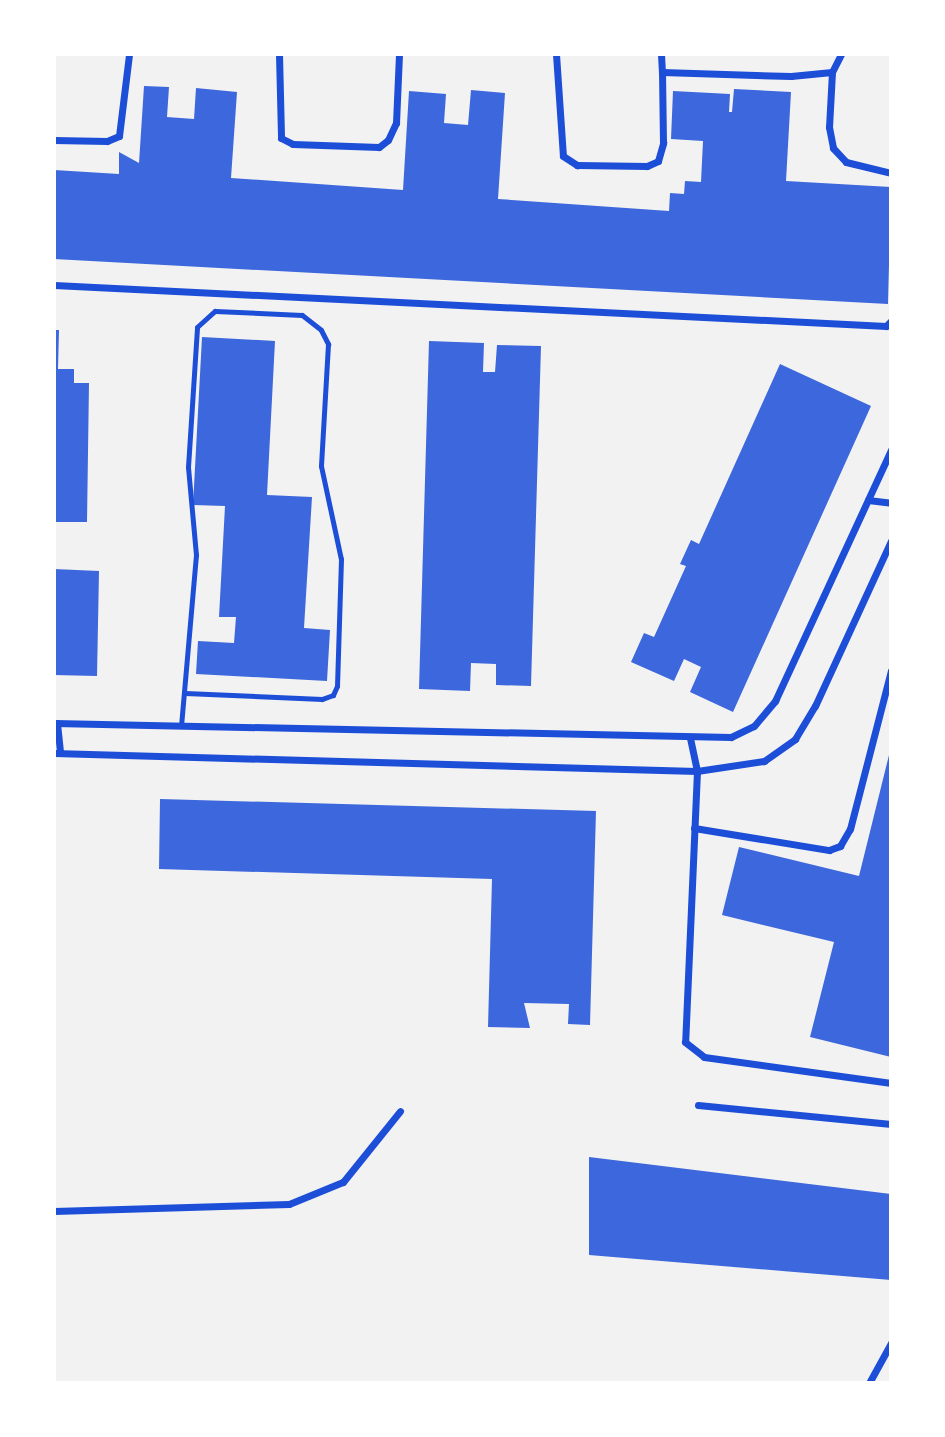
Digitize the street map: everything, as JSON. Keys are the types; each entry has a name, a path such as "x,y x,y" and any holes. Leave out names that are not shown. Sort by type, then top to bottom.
{"street":[{"path":"54,140 107,141 119,136 129,54"},
{"path":"279,54 281,138 293,144 379,147 388,140 396,123 399,54"},
{"path":"556,54 563,156 577,165 647,166 658,161 663,143 661,54"},
{"path":"841,54 832,72 829,127 833,148 846,162 891,173"},
{"path":"662,72 791,76 832,72"},
{"path":"54,285 886,326 891,321"},
{"path":"891,450 775,701 754,726 731,737 56,723 57,753 697,771 764,761 795,739 891,541"},
{"path":"868,500 891,503"},
{"path":"694,828 829,850 840,846 850,829 891,670"},
{"path":"690,738 697,771 683,1031 692,1052 704,1057 891,1083"},
{"path":"698,1105 891,1124"},
{"path":"54,1212 289,1205 343,1181 400,1111"},
{"path":"869,1383 891,1343"}],"lane":[{"path":"181,726 196,555 188,467 197,327 215,311 302,315 321,330 328,344 321,466 341,559 337,686 332,695 322,699 185,693"}],"building":[{"path":"144,86 169,87 167,117 194,119 196,88 237,92 231,178 403,190 409,91 446,94 444,123 468,125 471,90 505,93 498,199 669,211 670,193 684,194 685,181 701,182 703,141 671,139 673,91 730,94 729,112 732,112 734,89 791,92 786,181 891,187 888,304 54,259 54,170 119,174 119,152 139,163"},
{"path":"54,330 59,330 58,369 74,369 74,383 89,383 87,522 54,522"},
{"path":"202,337 275,341 267,495 312,497 304,628 330,630 327,681 196,674 198,641 234,643 236,617 219,617 225,506 193,505"},
{"path":"429,341 484,343 483,372 495,372 497,345 541,346 531,686 496,685 496,664 471,663 470,691 419,689"},
{"path":"780,364 871,406 733,712 690,692 701,667 684,659 674,681 631,662 644,633 654,637 686,566 680,564 691,540 699,544"},
{"path":"54,569 99,571 97,676 54,675"},
{"path":"890,751 891,1057 810,1037 834,942 722,915 739,847 859,876"},
{"path":"160,799 596,811 590,1025 568,1024 569,1004 524,1003 530,1028 488,1027 492,879 159,869"},
{"path":"589,1157 891,1194 891,1280 589,1255"}]}
